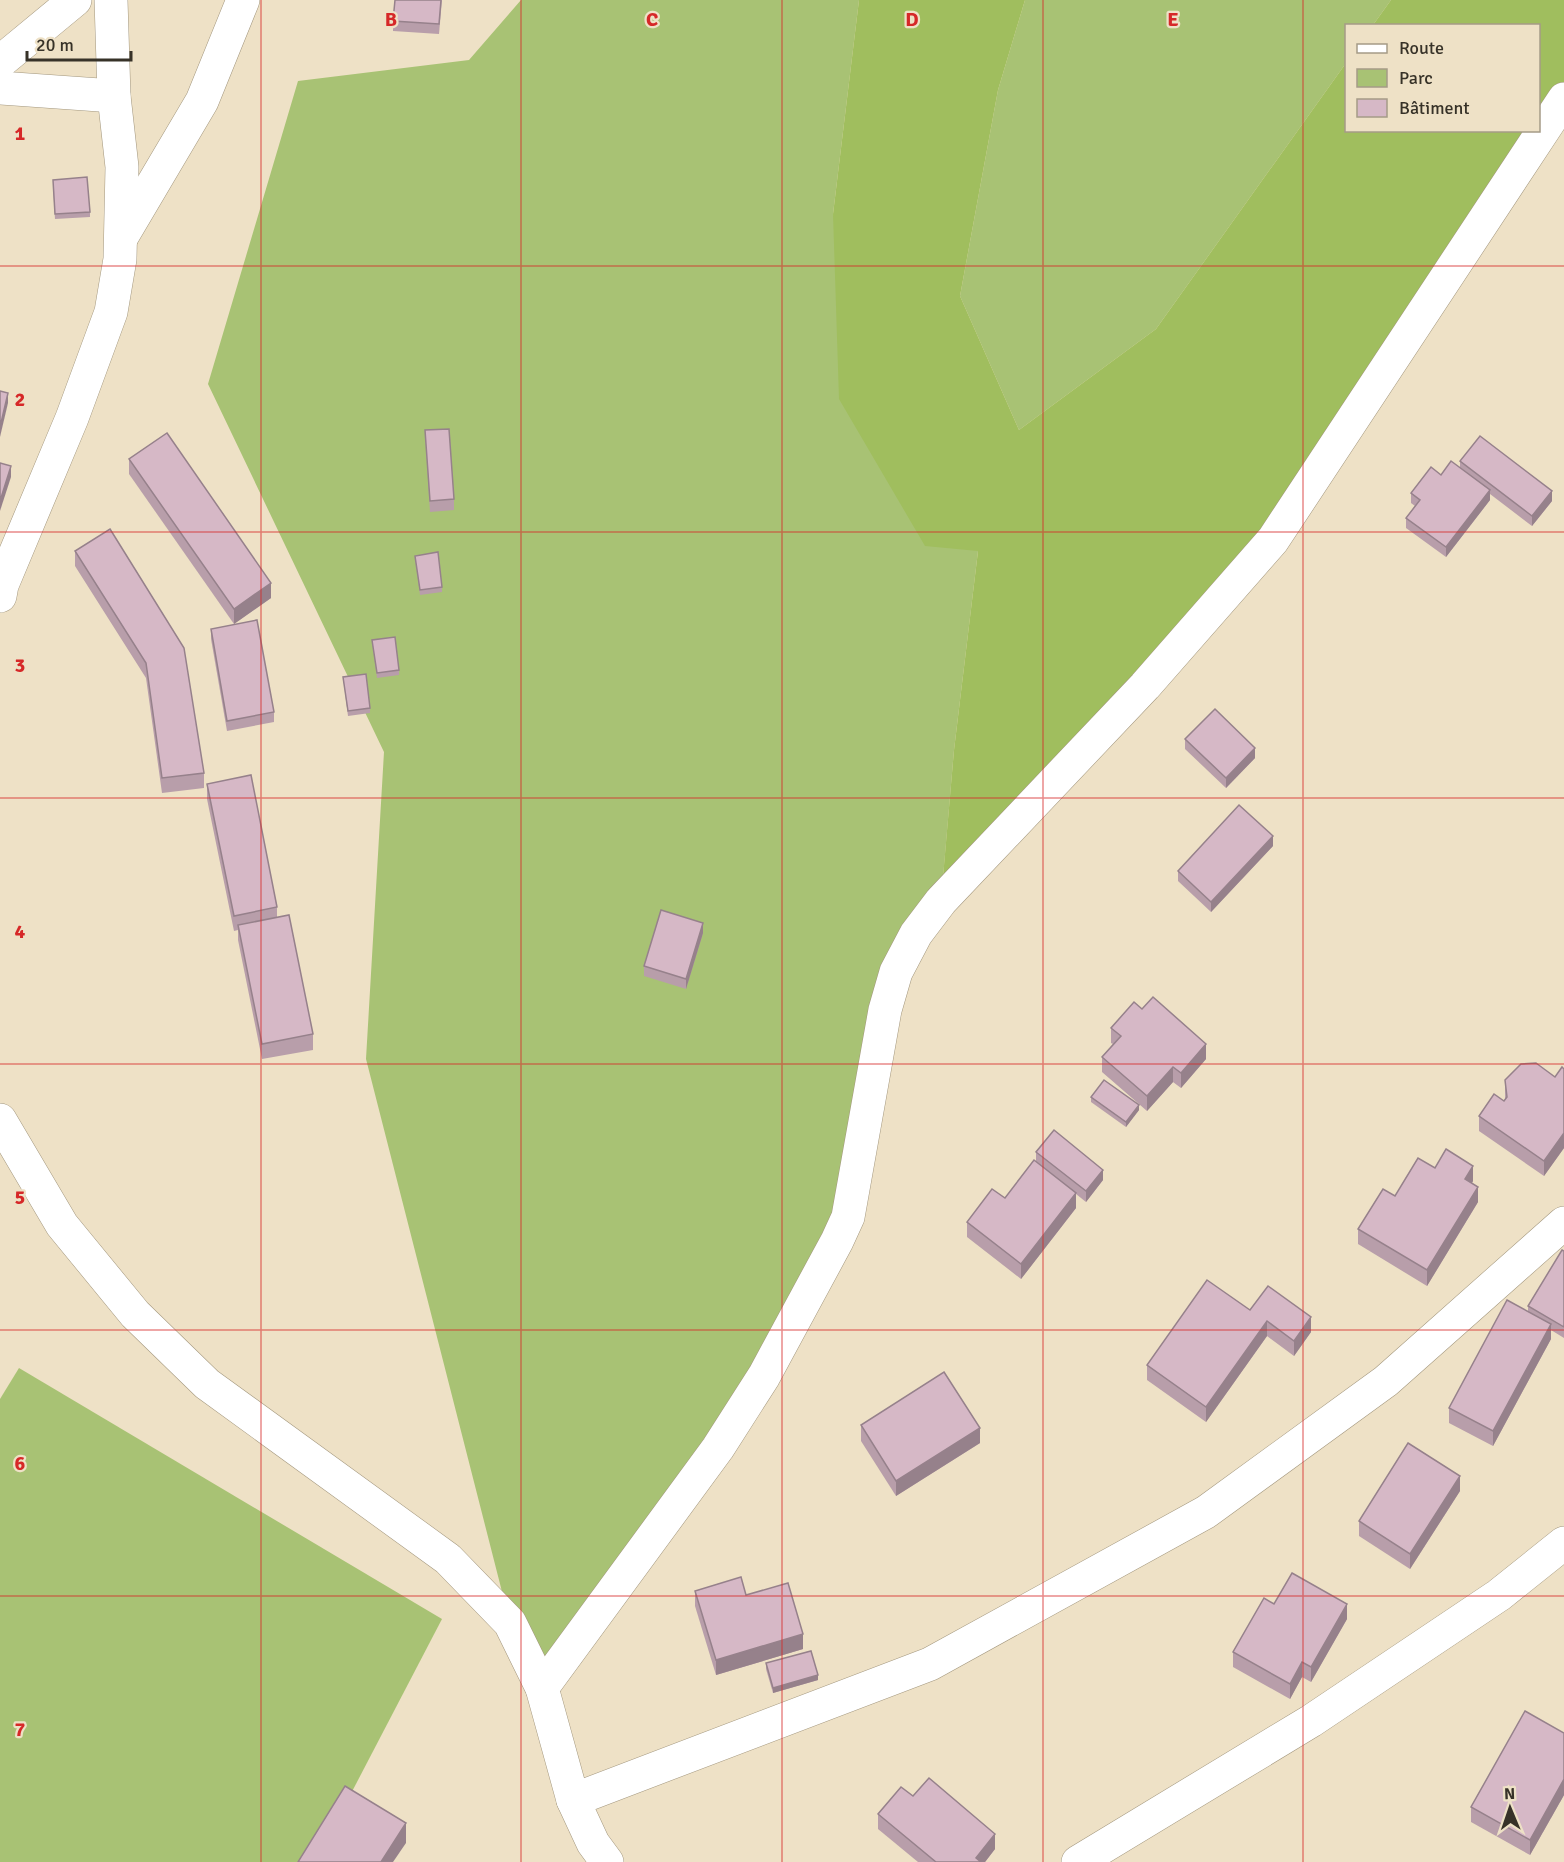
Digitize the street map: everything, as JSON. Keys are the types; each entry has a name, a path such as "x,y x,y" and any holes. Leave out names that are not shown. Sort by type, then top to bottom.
{"street":[{"path":"0,62 75,0"},
{"path":"0,596 2,585 72,418 111,312 120,259 122,167 114,96 111,0"},
{"path":"121,240 202,101 243,0"},
{"path":"0,88 114,96"},
{"path":"542,1688 718,1448 764,1376 837,1241 848,1217 885,1010 896,972 916,934 940,900 1145,686 1273,540 1564,99"},
{"path":"0,1120 62,1225 135,1314 207,1383 448,1559 510,1623 542,1688 573,1800 593,1843 607,1862"},
{"path":"573,1800 930,1664 1206,1512 1386,1381 1564,1223"},
{"path":"1078,1862 1311,1721 1499,1595 1564,1543"}],"green space":[{"path":"521,0 859,0 833,214 978,551 954,750 941,901 916,934 837,1241 542,1688 510,1623 366,1059 384,752 208,384 298,81 469,60"},
{"path":"859,0 1025,0 998,90 960,296 1019,430 1156,329 1345,64 1345,132 1540,132 1540,24 1374,24 1391,0 1564,0 1564,99 1273,540 941,900 954,750 978,551 925,546 839,399 833,214"},
{"path":"1025,0 1391,0 1374,24 1345,24 1345,64 1156,329 1019,430 960,296 998,90"},
{"path":"19,1368 442,1619 345,1805 310,1862 0,1862 0,1399"}],"building":[{"path":"395,0 441,0 439,24 393,21"},
{"path":"87,177 90,212 55,214 53,180"},
{"path":"0,391 8,393 0,427"},
{"path":"449,429 454,499 430,501 425,430"},
{"path":"167,433 271,583 234,609 129,459"},
{"path":"1480,436 1552,491 1532,516 1460,461"},
{"path":"1451,461 1490,490 1446,547 1406,518 1420,500 1411,493 1431,467 1441,475"},
{"path":"0,463 11,466 0,501"},
{"path":"110,529 184,648 204,773 162,778 146,663 75,551"},
{"path":"438,552 442,587 420,590 415,556"},
{"path":"257,620 274,712 227,721 211,629"},
{"path":"395,637 399,670 377,673 372,640"},
{"path":"366,674 370,708 348,711 343,677"},
{"path":"1215,709 1255,748 1226,778 1185,739"},
{"path":"251,775 277,907 234,916 207,784"},
{"path":"1239,805 1273,836 1211,902 1178,871"},
{"path":"661,910 703,923 686,979 644,966"},
{"path":"289,915 313,1034 262,1044 238,925"},
{"path":"1153,997 1206,1044 1181,1073 1173,1067 1147,1096 1102,1057 1121,1036 1111,1028 1134,1002 1142,1009"},
{"path":"1536,1063 1555,1077 1562,1067 1564,1069 1564,1133 1544,1161 1479,1116 1494,1094 1504,1101 1507,1097 1505,1080 1521,1064"},
{"path":"1104,1080 1139,1105 1126,1122 1091,1097"},
{"path":"1054,1130 1103,1170 1086,1191 1036,1152"},
{"path":"1446,1149 1473,1166 1465,1179 1478,1187 1427,1270 1358,1229 1383,1189 1395,1196 1418,1158 1435,1168"},
{"path":"1034,1160 1076,1193 1021,1264 967,1222 992,1189 1005,1198"},
{"path":"1562,1250 1564,1251 1564,1327 1528,1306"},
{"path":"1207,1280 1250,1310 1268,1286 1311,1317 1294,1341 1267,1321 1206,1407 1147,1365"},
{"path":"1507,1300 1551,1324 1493,1431 1449,1408"},
{"path":"944,1372 980,1428 896,1481 861,1425"},
{"path":"1408,1443 1460,1476 1410,1554 1359,1521"},
{"path":"1292,1573 1347,1604 1311,1667 1302,1662 1290,1684 1233,1652 1264,1598 1274,1604"},
{"path":"741,1577 746,1595 788,1583 803,1634 716,1660 695,1591"},
{"path":"811,1651 818,1675 773,1688 766,1663"},
{"path":"1525,1711 1564,1733 1564,1779 1530,1840 1471,1807"},
{"path":"929,1778 995,1834 976,1858 981,1862 936,1862 878,1814 901,1787 913,1796"},
{"path":"345,1786 406,1823 381,1862 298,1862"}]}
